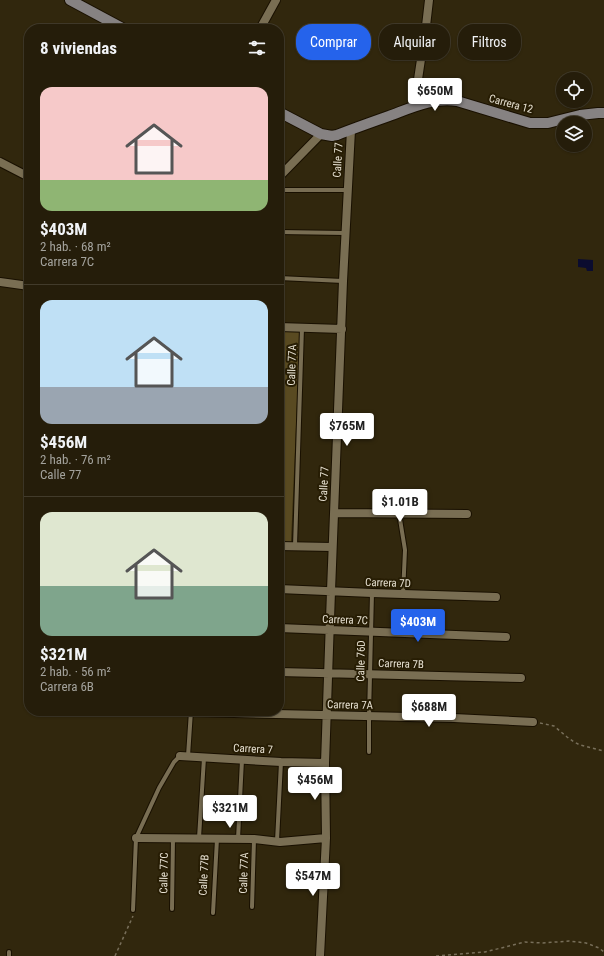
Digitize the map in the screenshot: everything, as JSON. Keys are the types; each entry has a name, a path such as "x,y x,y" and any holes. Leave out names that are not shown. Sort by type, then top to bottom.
{"main road":[{"path":"70,0 115,24"},
{"name":"Carrera 12","path":"284,115 321,134 332,136 417,106 438,100 448,99 457,100 530,123 548,123 580,115 604,113"}],"street":[{"path":"263,24 276,0"},
{"path":"417,106 417,86 429,0"},
{"name":"Calle 77","path":"320,956 326,838 325,763 332,547 345,234 351,130"},
{"path":"284,172 321,134"},
{"path":"0,162 24,174"},
{"path":"0,282 24,285"},
{"path":"284,327 342,329"},
{"path":"334,513 467,514"},
{"path":"284,546 332,547"},
{"name":"Carrera 7D","path":"284,589 496,597"},
{"name":"Carrera 7C","path":"284,628 506,637"},
{"name":"Carrera 7B","path":"284,672 521,678"},
{"name":"Carrera 7A","path":"284,715 454,718 533,722"},
{"name":"Carrera 7","path":"184,756 325,763"},
{"path":"136,838 254,839 277,842 326,838"}],"lane":[{"path":"284,190 348,190"},
{"path":"284,232 345,234"},
{"path":"284,278 343,281"},
{"name":"Calle 77A","path":"295,546 302,328"},
{"path":"399,513 405,550 403,594"},
{"name":"Calle 76D","path":"368,752 372,593"},
{"path":"134,910 136,838 174,762 184,756 190,716"},
{"path":"199,838 204,758"},
{"path":"238,839 242,760"},
{"path":"277,842 281,762"},
{"name":"Calle 77C","path":"172,909 174,838"},
{"name":"Calle 77B","path":"213,913 217,839"},
{"name":"Calle 77A","path":"252,907 254,839"}],"path":[{"path":"533,722 554,726 580,746 604,751"},
{"path":"115,956 133,918 134,910"},
{"path":"436,956 485,952 526,942 543,943 569,941 586,943 599,948 604,952"}],"shaded area":[{"path":"578,259 593,260 593,271 587,271 586,268 578,267"},
{"path":"284,331 300,331 291,543 284,543"}]}
